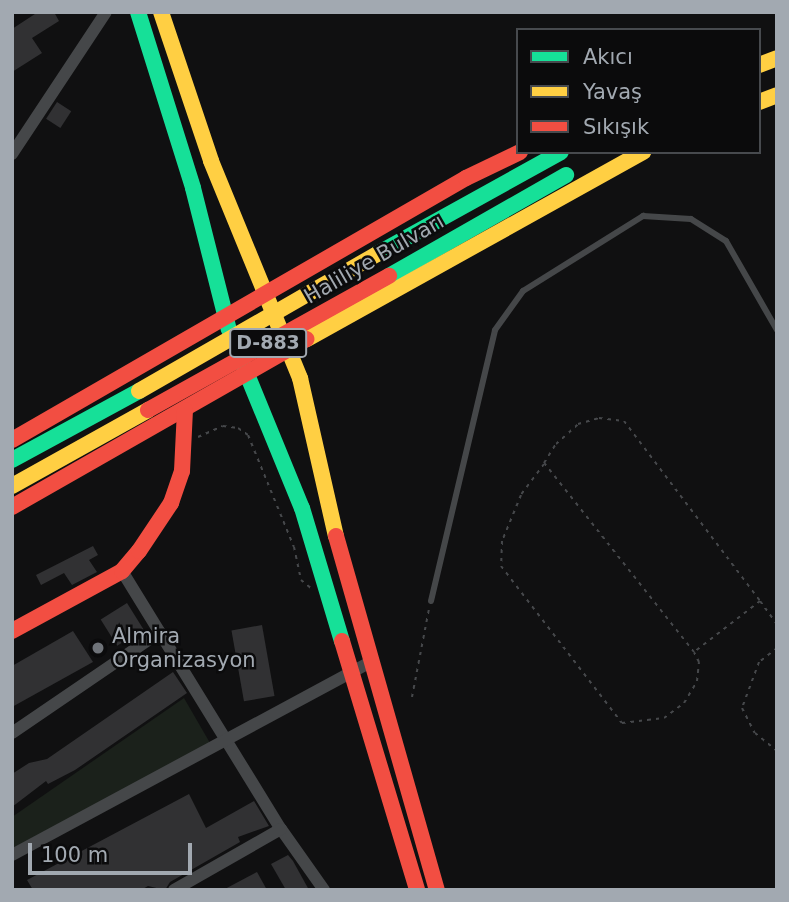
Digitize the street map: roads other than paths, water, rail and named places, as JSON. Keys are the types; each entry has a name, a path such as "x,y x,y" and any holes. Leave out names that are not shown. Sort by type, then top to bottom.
{"main road":[{"path":"138,12 193,188 225,321 285,460 352,668 416,890"},
{"path":"161,12 211,161 291,349 331,519 437,890"},
{"path":"12,440 225,321 466,178 516,154"},
{"name":"Haliliye Bulvarı","path":"12,460 557,154"},
{"name":"Haliliye Bulvarı","path":"12,486 607,154"},
{"path":"12,508 572,188 639,154"},
{"path":"12,631 122,571 171,503 186,445 186,410"}],"street":[{"path":"12,154 106,12"},
{"path":"122,571 281,829 324,890"},
{"path":"12,733 160,632"},
{"path":"12,855 352,668 372,662"},
{"path":"174,890 281,829"}],"lane":[{"path":"431,601 495,330 523,291 643,216 691,219 726,241 777,330"}],"place":[{"name":"Almira Organizasyon","path":"98,648"}]}
